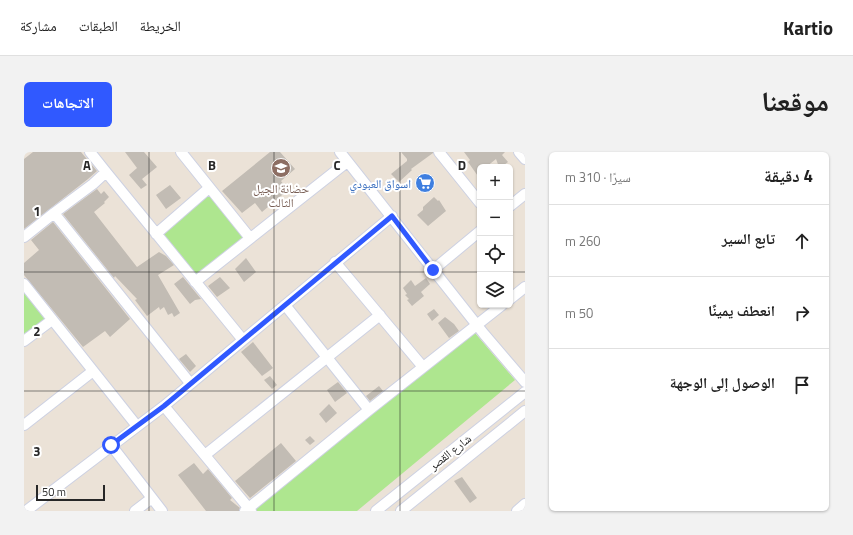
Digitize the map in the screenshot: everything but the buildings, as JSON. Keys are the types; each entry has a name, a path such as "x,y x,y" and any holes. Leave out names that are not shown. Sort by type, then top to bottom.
{"street":[{"path":"90,152 243,340"},
{"path":"181,152 250,238"},
{"path":"340,152 392,216 433,270 525,382"},
{"path":"439,152 477,200"},
{"path":"519,152 525,160"},
{"path":"195,282 347,162"},
{"path":"24,237 54,212 93,184 106,172"},
{"path":"156,234 209,188"},
{"path":"513,204 525,194"},
{"path":"54,212 190,383"},
{"path":"26,511 164,406 392,216"},
{"path":"433,270 477,233"},
{"path":"336,262 423,367"},
{"path":"24,284 137,426"},
{"path":"513,297 525,287"},
{"path":"285,305 369,410"},
{"path":"164,406 248,510 369,410 498,308"},
{"path":"204,455 380,315"},
{"path":"24,341 52,320"},
{"path":"24,425 93,371"},
{"name":"شارع القصر","path":"379,510 394,496 525,392"},
{"path":"394,496 393,499 396,506 402,510 525,411"},
{"path":"111,445 162,511"},
{"path":"136,511 152,498"},
{"path":"517,511 525,504"}],"green space":[{"path":"209,194 244,237 196,276 162,235"},
{"path":"24,288 49,319 24,337"},
{"path":"475,333 515,380 357,511 256,511 254,508"}],"place":[{"name":"حضانة الجيل الثالث","path":"281,168"},
{"name":"اسواق العبودي","path":"425,183"}],"route":[{"path":"111,445 164,406 392,216 433,270"}]}
